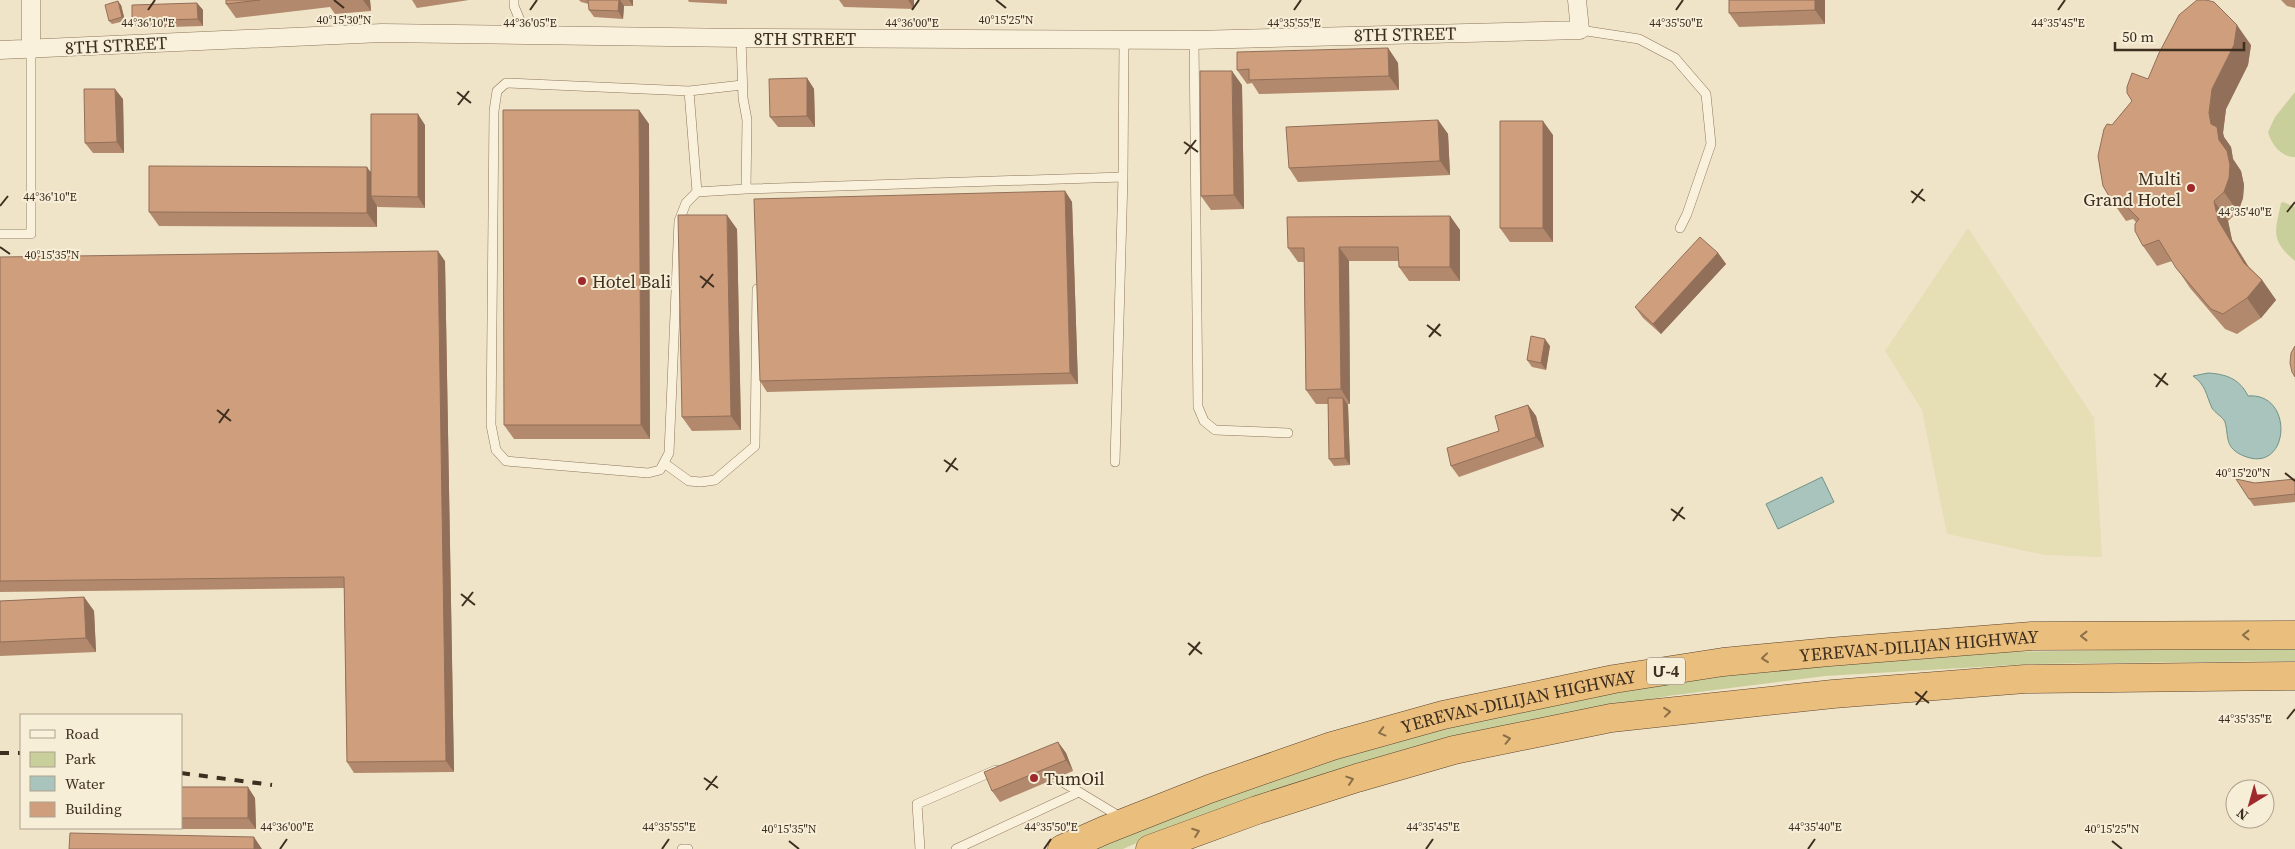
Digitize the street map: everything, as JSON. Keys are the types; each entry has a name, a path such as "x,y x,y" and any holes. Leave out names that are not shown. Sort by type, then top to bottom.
{"highway":[{"name":"YEREVAN-DILIJAN HIGHWAY","path":"1062,849 1209,789 1332,746 1443,715 1614,679 1723,662 1790,655 2032,636 2295,635"},
{"name":"YEREVAN-DILIJAN HIGHWAY","path":"1150,849 1257,810 1356,778 1454,750 1611,718 1833,694 2025,680 2295,676"}],"street":[{"path":"31,0 31,49"},
{"path":"1577,0 1580,30"},
{"name":"8TH STREET","path":"0,50 382,33 741,38 1194,40 1580,30"}],"lane":[{"path":"514,0 514,6 526,35"},
{"path":"1580,30 1639,38 1675,58 1706,94 1711,144 1687,214 1680,228"},
{"path":"741,38 742,85 747,120 746,189"},
{"path":"1115,462 1123,177 1124,39"},
{"path":"1194,40 1198,407 1204,421 1215,430 1288,433"},
{"path":"0,234 31,234 31,49"},
{"path":"742,85 689,91 506,84 497,90 494,111 491,425 496,450 506,461 648,473 660,470 668,453 679,221 686,203 698,192 758,188 1123,177"},
{"path":"689,91 698,192"},
{"path":"758,188 758,198"},
{"path":"664,463 690,481 715,480 755,446 757,278"},
{"path":"920,849 917,804 1006,766"},
{"path":"1039,768 1127,821"},
{"path":"956,849 1079,792"},
{"path":"682,849 688,849"}],"shaded area":[{"path":"1968,228 2094,418 2102,557 2045,555 1947,534 1922,410 1885,351"}],"green space":[{"path":"2295,92 2295,157 2290,157 2278,149 2268,132 2275,117"},
{"path":"2283,202 2295,207 2295,261 2281,247 2276,235 2277,221 2281,203"},
{"path":"2295,647 2295,661 2031,664 1825,676 1668,696 1479,733 1157,834 1123,849 1091,849 1198,806 1328,762 1480,719 1649,686 1766,669 1998,652"}],"water":[{"path":"2208,373 2232,378 2241,385 2248,396 2263,398 2274,406 2280,418 2281,432 2278,444 2271,454 2259,459 2244,456 2233,449 2228,441 2223,418 2212,408 2203,387 2193,376"},
{"path":"1822,477 1834,502 1778,529 1766,504"}],"building":[{"path":"226,0 260,0 226,4"},
{"path":"588,0 619,0 618,11 589,10"},
{"path":"1729,0 1815,0 1815,10 1729,13"},
{"path":"2197,0 2214,2 2237,25 2234,45 2212,89 2209,113 2211,124 2217,127 2219,140 2227,151 2230,165 2229,178 2224,192 2214,201 2218,220 2244,263 2262,280 2247,298 2223,314 2211,309 2176,268 2159,240 2143,246 2135,231 2135,224 2139,219 2119,199 2112,201 2103,186 2098,156 2104,129 2107,124 2112,125 2132,101 2127,93 2127,87 2132,73 2148,79 2179,15"},
{"path":"118,1 122,17 109,21 105,5"},
{"path":"197,3 198,19 132,21 132,5"},
{"path":"1388,48 1389,76 1249,80 1249,69 1237,70 1237,52"},
{"path":"1200,71 1232,71 1234,195 1201,196"},
{"path":"807,78 807,116 770,117 769,79"},
{"path":"84,89 115,89 117,142 85,143"},
{"name":"Hotel Bali","path":"503,110 639,110 641,425 504,425"},
{"path":"371,114 418,114 418,197 371,196"},
{"path":"1438,120 1440,161 1289,168 1286,127"},
{"path":"1500,121 1543,121 1543,228 1500,228"},
{"path":"149,166 367,167 367,213 149,212"},
{"path":"1065,191 1070,373 760,381 754,199"},
{"path":"678,215 727,215 731,416 682,417"},
{"path":"1450,216 1450,267 1399,267 1398,247 1339,247 1341,389 1306,390 1304,248 1288,248 1287,217"},
{"path":"1700,237 1718,253 1653,324 1635,307"},
{"path":"438,251 446,761 347,762 344,577 0,581 0,257"},
{"path":"1531,336 1545,339 1541,363 1527,360"},
{"path":"2295,346 2295,377 2290,363 2291,353"},
{"path":"1328,398 1343,398 1345,458 1329,459"},
{"path":"1528,405 1536,437 1451,466 1447,448 1499,431 1495,416"},
{"path":"2236,479 2255,483 2295,479 2295,494 2249,499"},
{"path":"84,597 86,638 0,642 0,601"},
{"path":"1058,742 1066,760 992,791 984,772"},
{"path":"182,787 248,787 248,818 182,818"},
{"path":"70,833 254,837 254,849 69,849"}],"railway":[{"path":"0,753 20,753"},
{"path":"182,773 272,785"}],"place":[{"name":"Multi Grand Hotel","path":"2191,188"},
{"name":"Hotel Bali","path":"582,281"},
{"name":"TumOil","path":"1034,778"}]}
